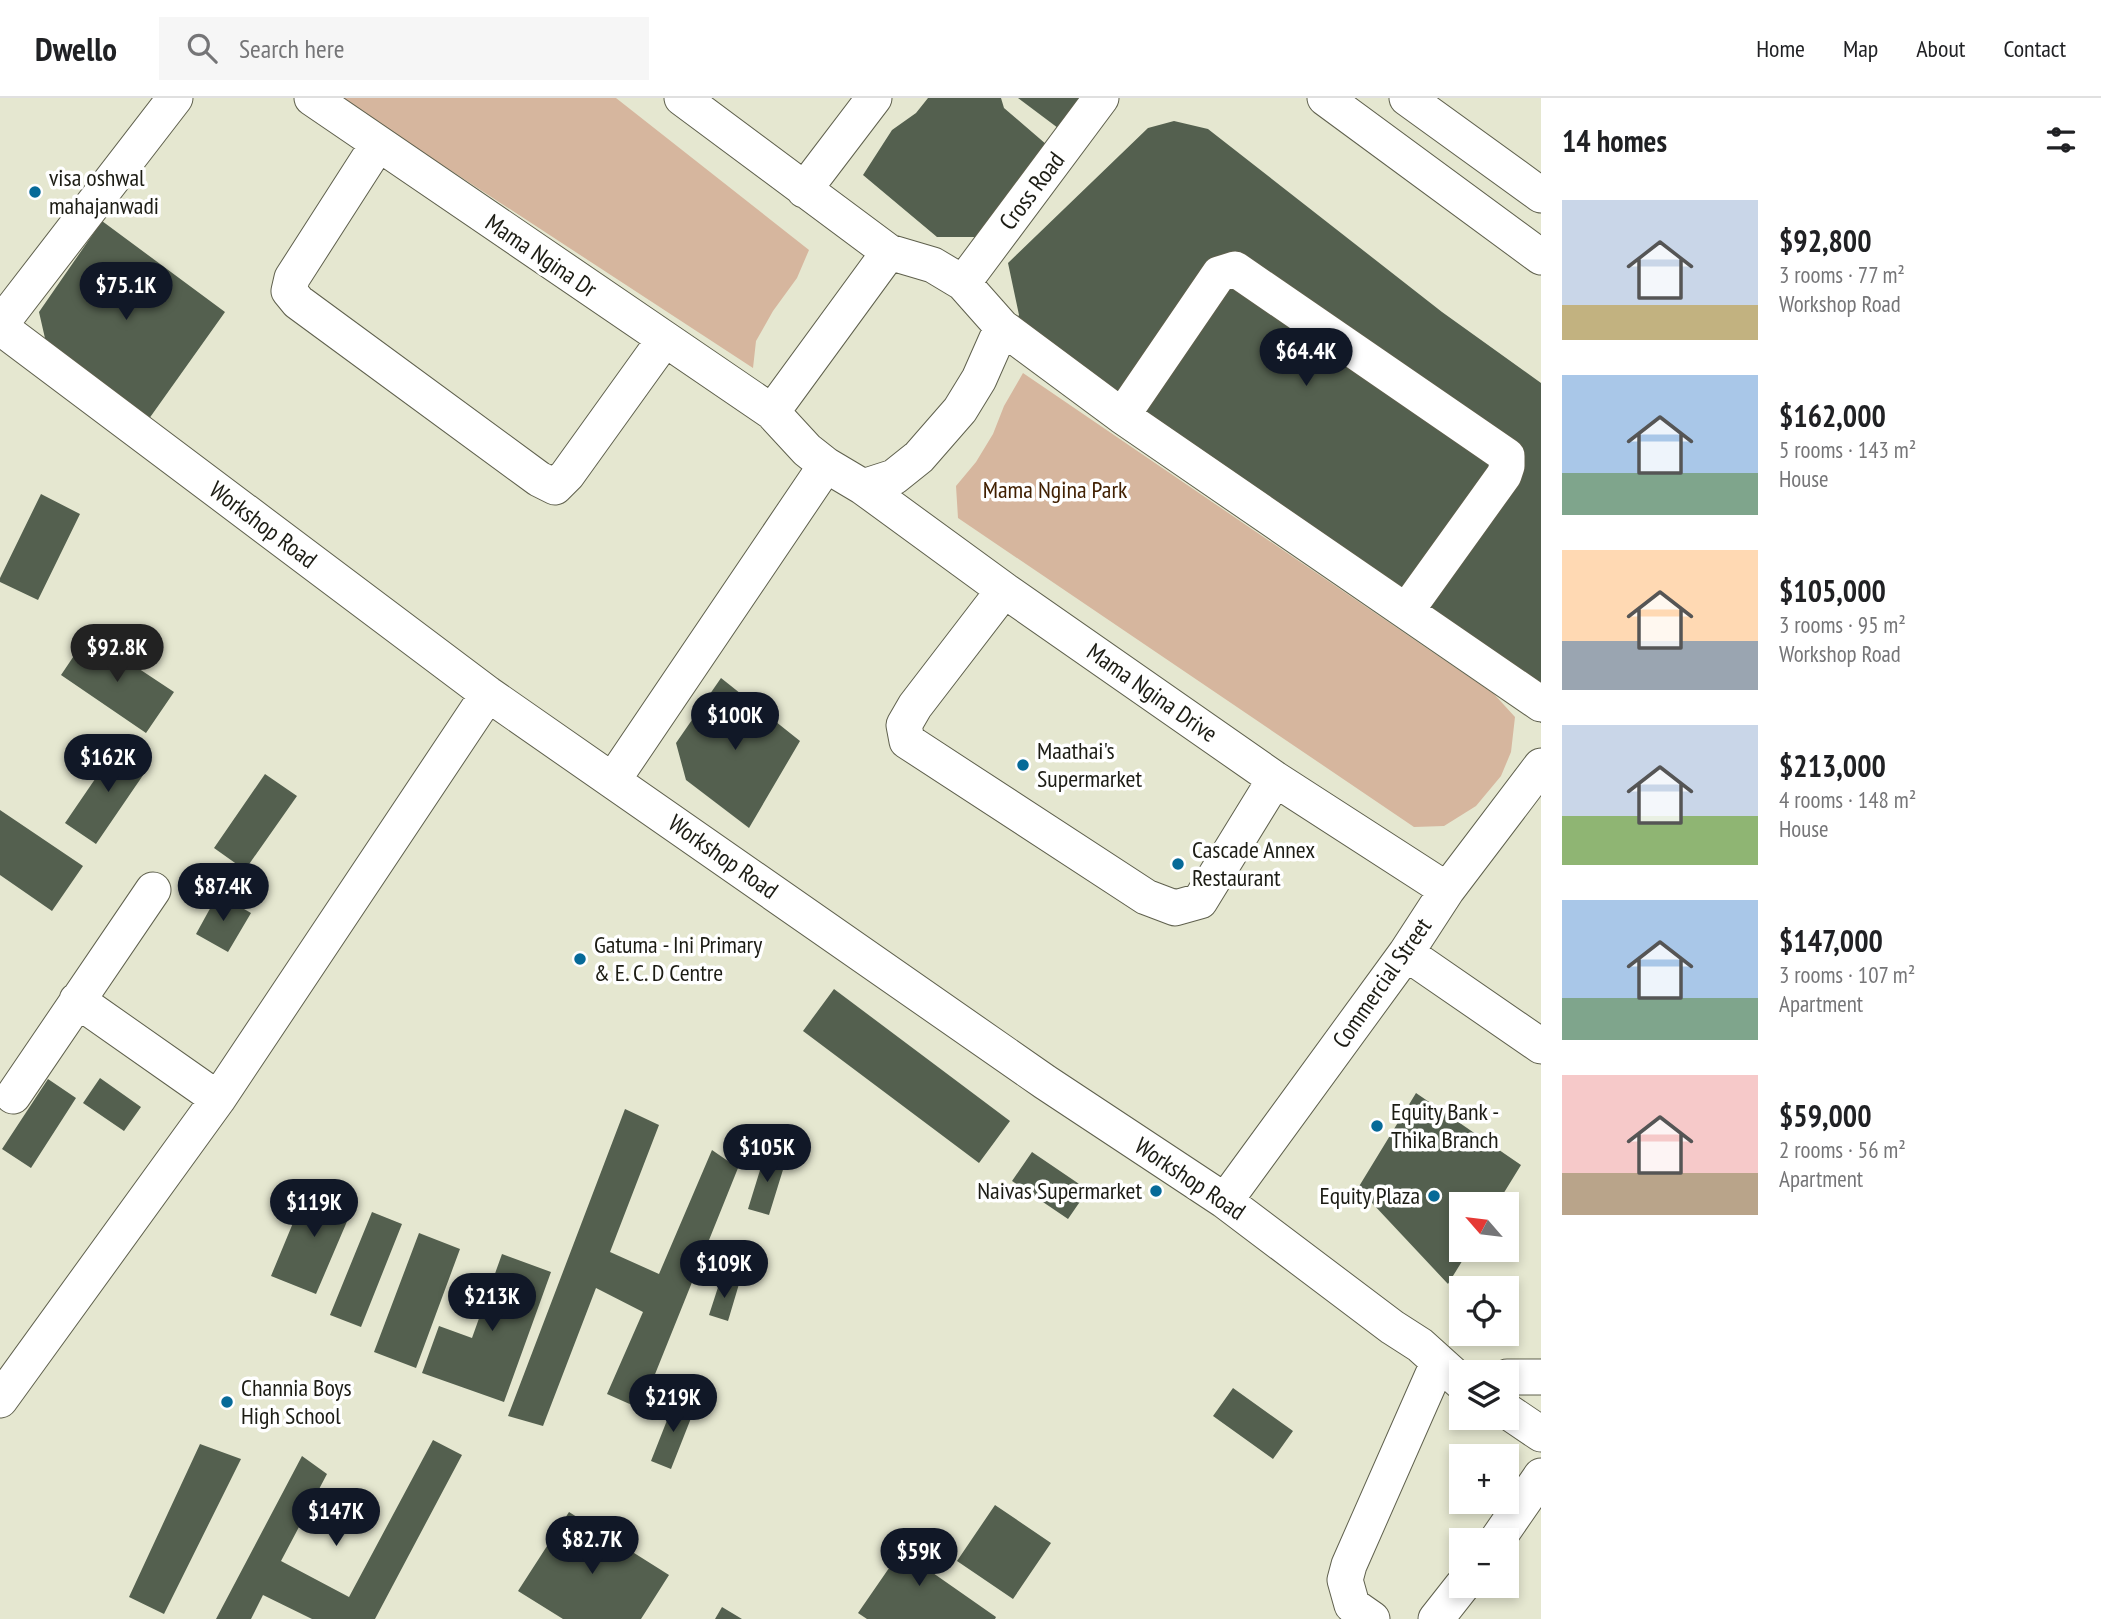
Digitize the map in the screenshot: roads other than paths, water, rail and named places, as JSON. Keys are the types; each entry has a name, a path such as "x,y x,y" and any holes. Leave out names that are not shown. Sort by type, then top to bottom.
{"street":[{"path":"0,326 175,98"},
{"name":"Mama Ngina Dr","path":"312,98 772,412 807,450 826,464"},
{"path":"682,98 889,251 933,265 962,283 1002,327 1122,416 1541,704"},
{"path":"804,190 874,98"},
{"name":"Cross Road","path":"962,283 1101,98"},
{"path":"1325,98 1541,257"},
{"path":"1407,98 1541,195"},
{"path":"378,144 292,278 289,290 298,302 539,479 555,486 568,475 664,340"},
{"path":"772,412 889,251"},
{"path":"1122,416 1219,274 1235,269 1507,456 1504,475 1407,611"},
{"name":"Workshop Road","path":"0,326 488,694 1045,1082 1225,1200 1392,1327 1420,1345 1449,1371"},
{"path":"863,487 894,477 919,457 960,410 979,379 1002,327"},
{"path":"613,780 826,464"},
{"name":"Mama Ngina Drive","path":"826,464 863,487 1004,590 1275,779 1447,890"},
{"path":"1004,590 915,706 904,725 907,741 1146,897 1175,908 1200,901 1275,779"},
{"path":"0,1400 218,1100 488,694"},
{"name":"Commercial Street","path":"1225,1200 1406,953 1447,890 1541,766"},
{"path":"13,1096 153,890"},
{"path":"1406,953 1541,1046"},
{"path":"77,1000 218,1100"},
{"path":"1519,1377 1541,1377"},
{"path":"1372,1619 1352,1605 1345,1580 1347,1573 1449,1382"},
{"path":"1519,1419 1541,1433"},
{"path":"1505,1528 1541,1476"},
{"path":"1519,1537 1541,1523"},
{"path":"1436,1619 1453,1598"}],"place":[{"name":"visa oshwal mahajanwadi","path":"35,192"},
{"name":"Maathai's Supermarket","path":"1023,765"},
{"name":"Cascade Annex Restaurant","path":"1178,864"},
{"name":"Gatuma - Ini Primary & E. C. D Centre","path":"580,959"},
{"name":"Equity Bank - Thika Branch","path":"1377,1126"},
{"name":"Naivas Supermarket","path":"1156,1191"},
{"name":"Equity Plaza","path":"1434,1196"},
{"name":"Channia Boys High School","path":"227,1402"}],"park label":[{"name":"Mama Ngina Park","path":"1055,490"}]}
